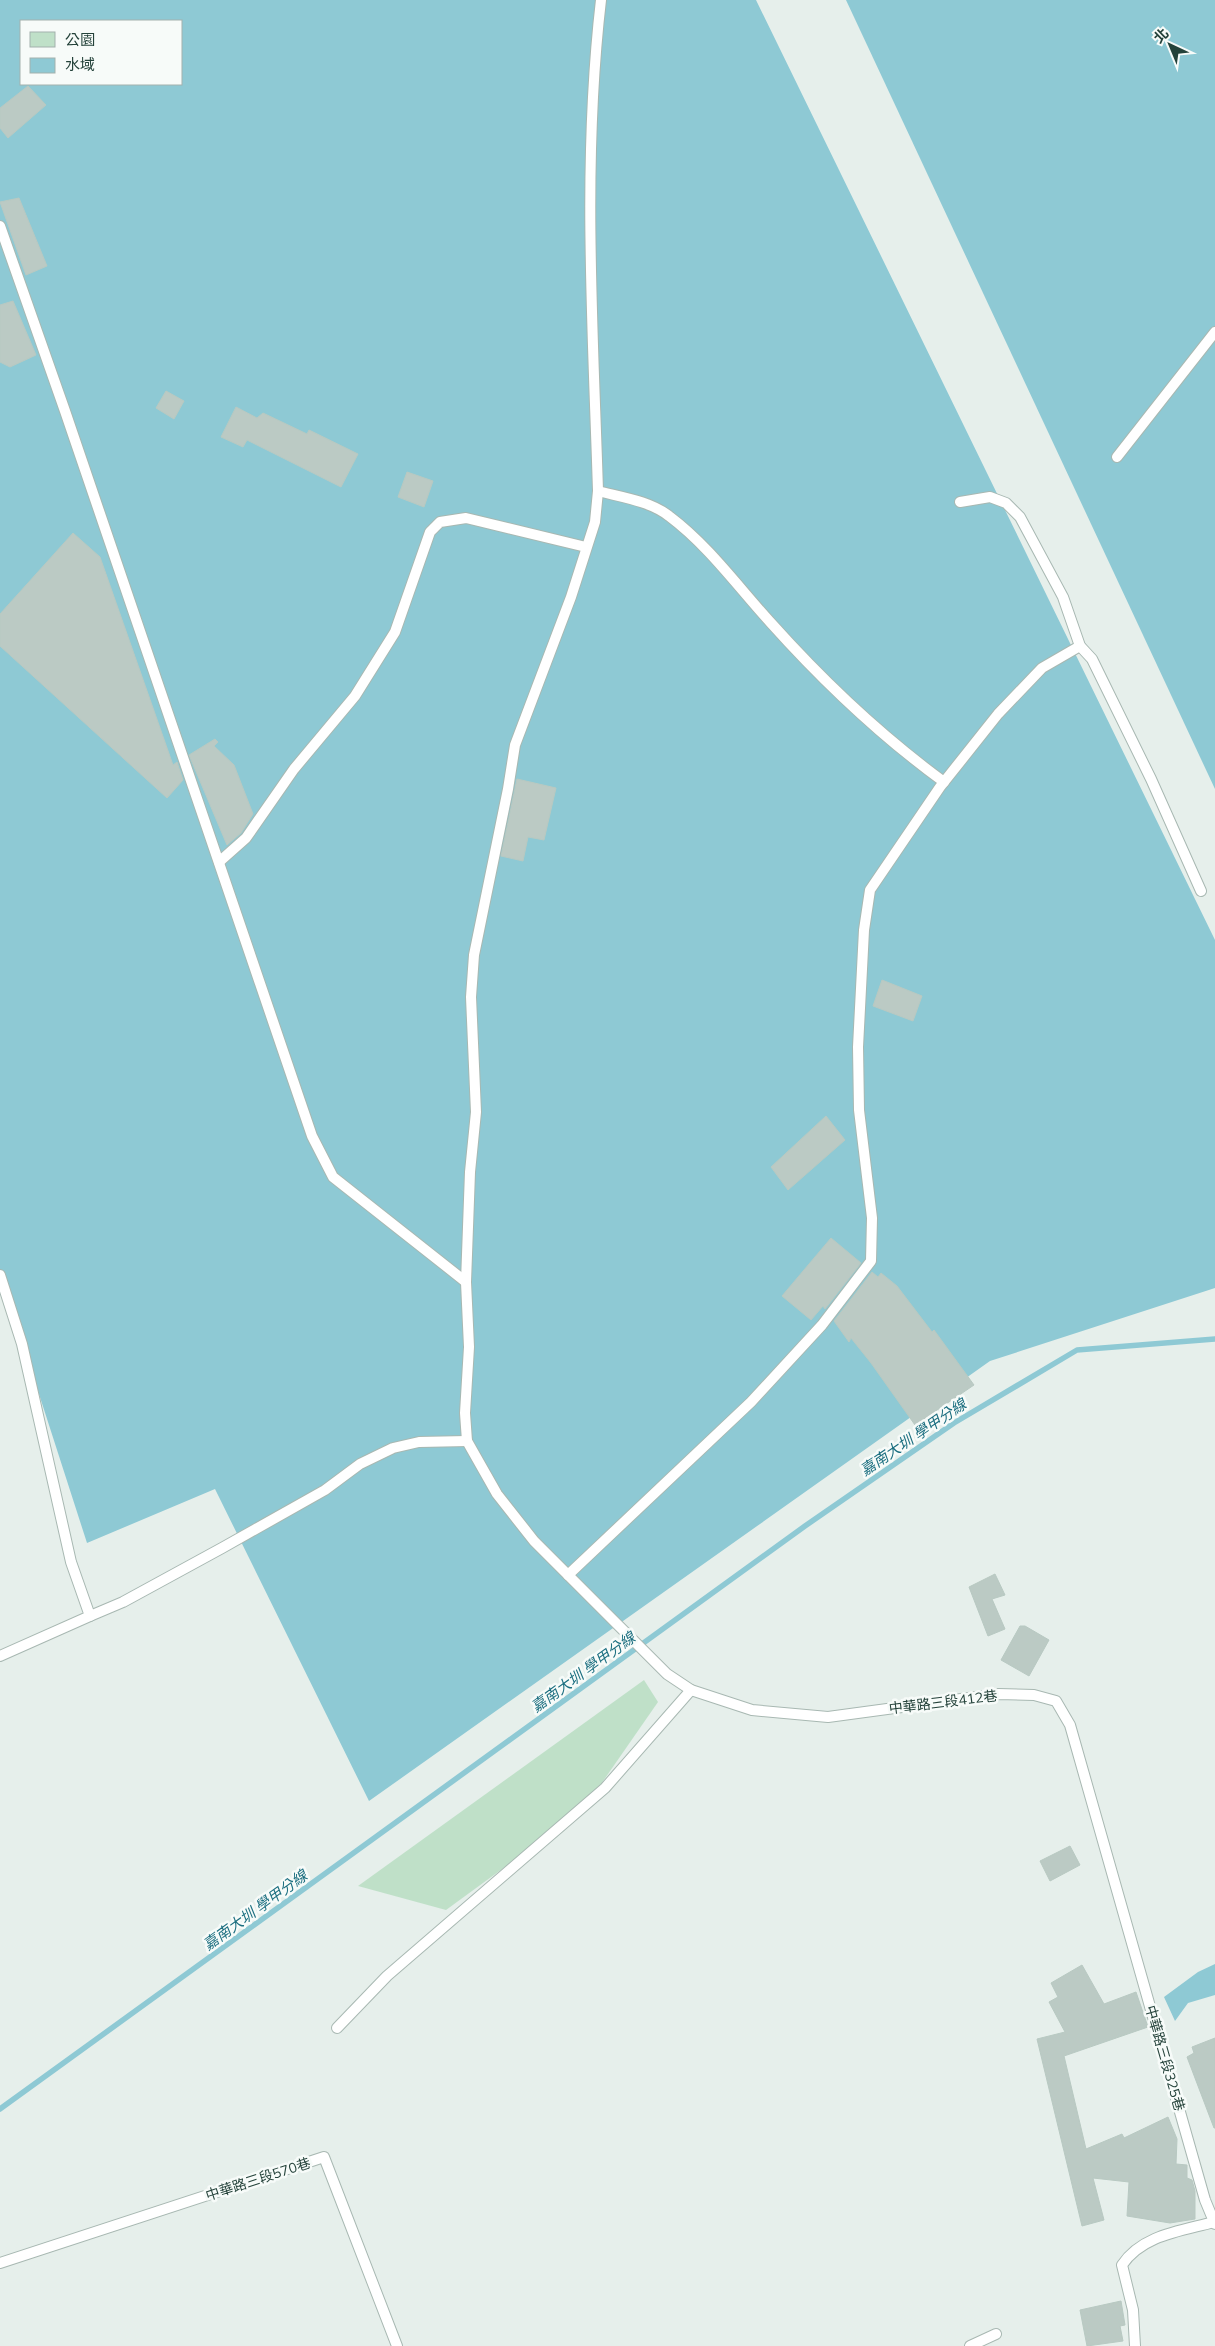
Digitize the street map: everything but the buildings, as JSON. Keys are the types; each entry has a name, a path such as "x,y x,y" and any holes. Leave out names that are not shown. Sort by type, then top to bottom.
{"lane":[{"path":"0,1656 123,1602 325,1490 360,1464 393,1448 420,1442 467,1441 465,1412 469,1347 466,1282 470,1172 476,1112 471,997 474,955 515,746 571,597 595,522 598,491 590,209 592,100 601,0"},
{"path":"0,226 312,1136 333,1177 466,1282"},
{"path":"1117,457 1215,332"},
{"path":"598,491 644,503 668,515 720,562 770,622 831,686 920,764 944,782"},
{"path":"960,502 990,498 1006,503 1020,517 1063,597 1080,646 1092,659 1151,779 1201,891"},
{"path":"219,862 246,838 294,769 355,696 395,632 430,532 440,522 466,518 586,547"},
{"path":"568,1575 751,1402 822,1325 871,1260 872,1218 859,1110 858,1047 864,930 870,890 944,782 998,714 1042,668 1080,646"},
{"path":"0,1275 22,1344 71,1562 90,1616"},
{"name":"中華路三段412巷","path":"467,1441 497,1494 534,1541 667,1674 691,1690 752,1710 828,1717 998,1694 1034,1695 1056,1701 1070,1725 1119,1891"},
{"path":"338,2028 387,1976 605,1788 691,1690"},
{"name":"中華路三段325巷","path":"1119,1891 1214,2223"},
{"name":"中華路三段570巷","path":"0,2262 324,2158 397,2346"},
{"path":"1136,2346 1133,2310 1122,2265 1130,2253 1152,2239 1214,2223"},
{"path":"970,2346 996,2334"}],"green space":[{"path":"644,1680 658,1702 583,1810 446,1910 358,1886"}],"water":[{"path":"0,0 756,0 1215,940 1215,1288 990,1361 369,1801 215,1489 87,1543 0,1273"},
{"path":"846,0 1215,0 1215,789"},
{"path":"1215,1964 1215,1995 1188,2003 1175,2021 1164,1997 1198,1972"}],"waterway":[{"name":"嘉南大圳 學甲分線","path":"0,2109 805,1526 954,1423 1077,1350 1215,1339"}]}
